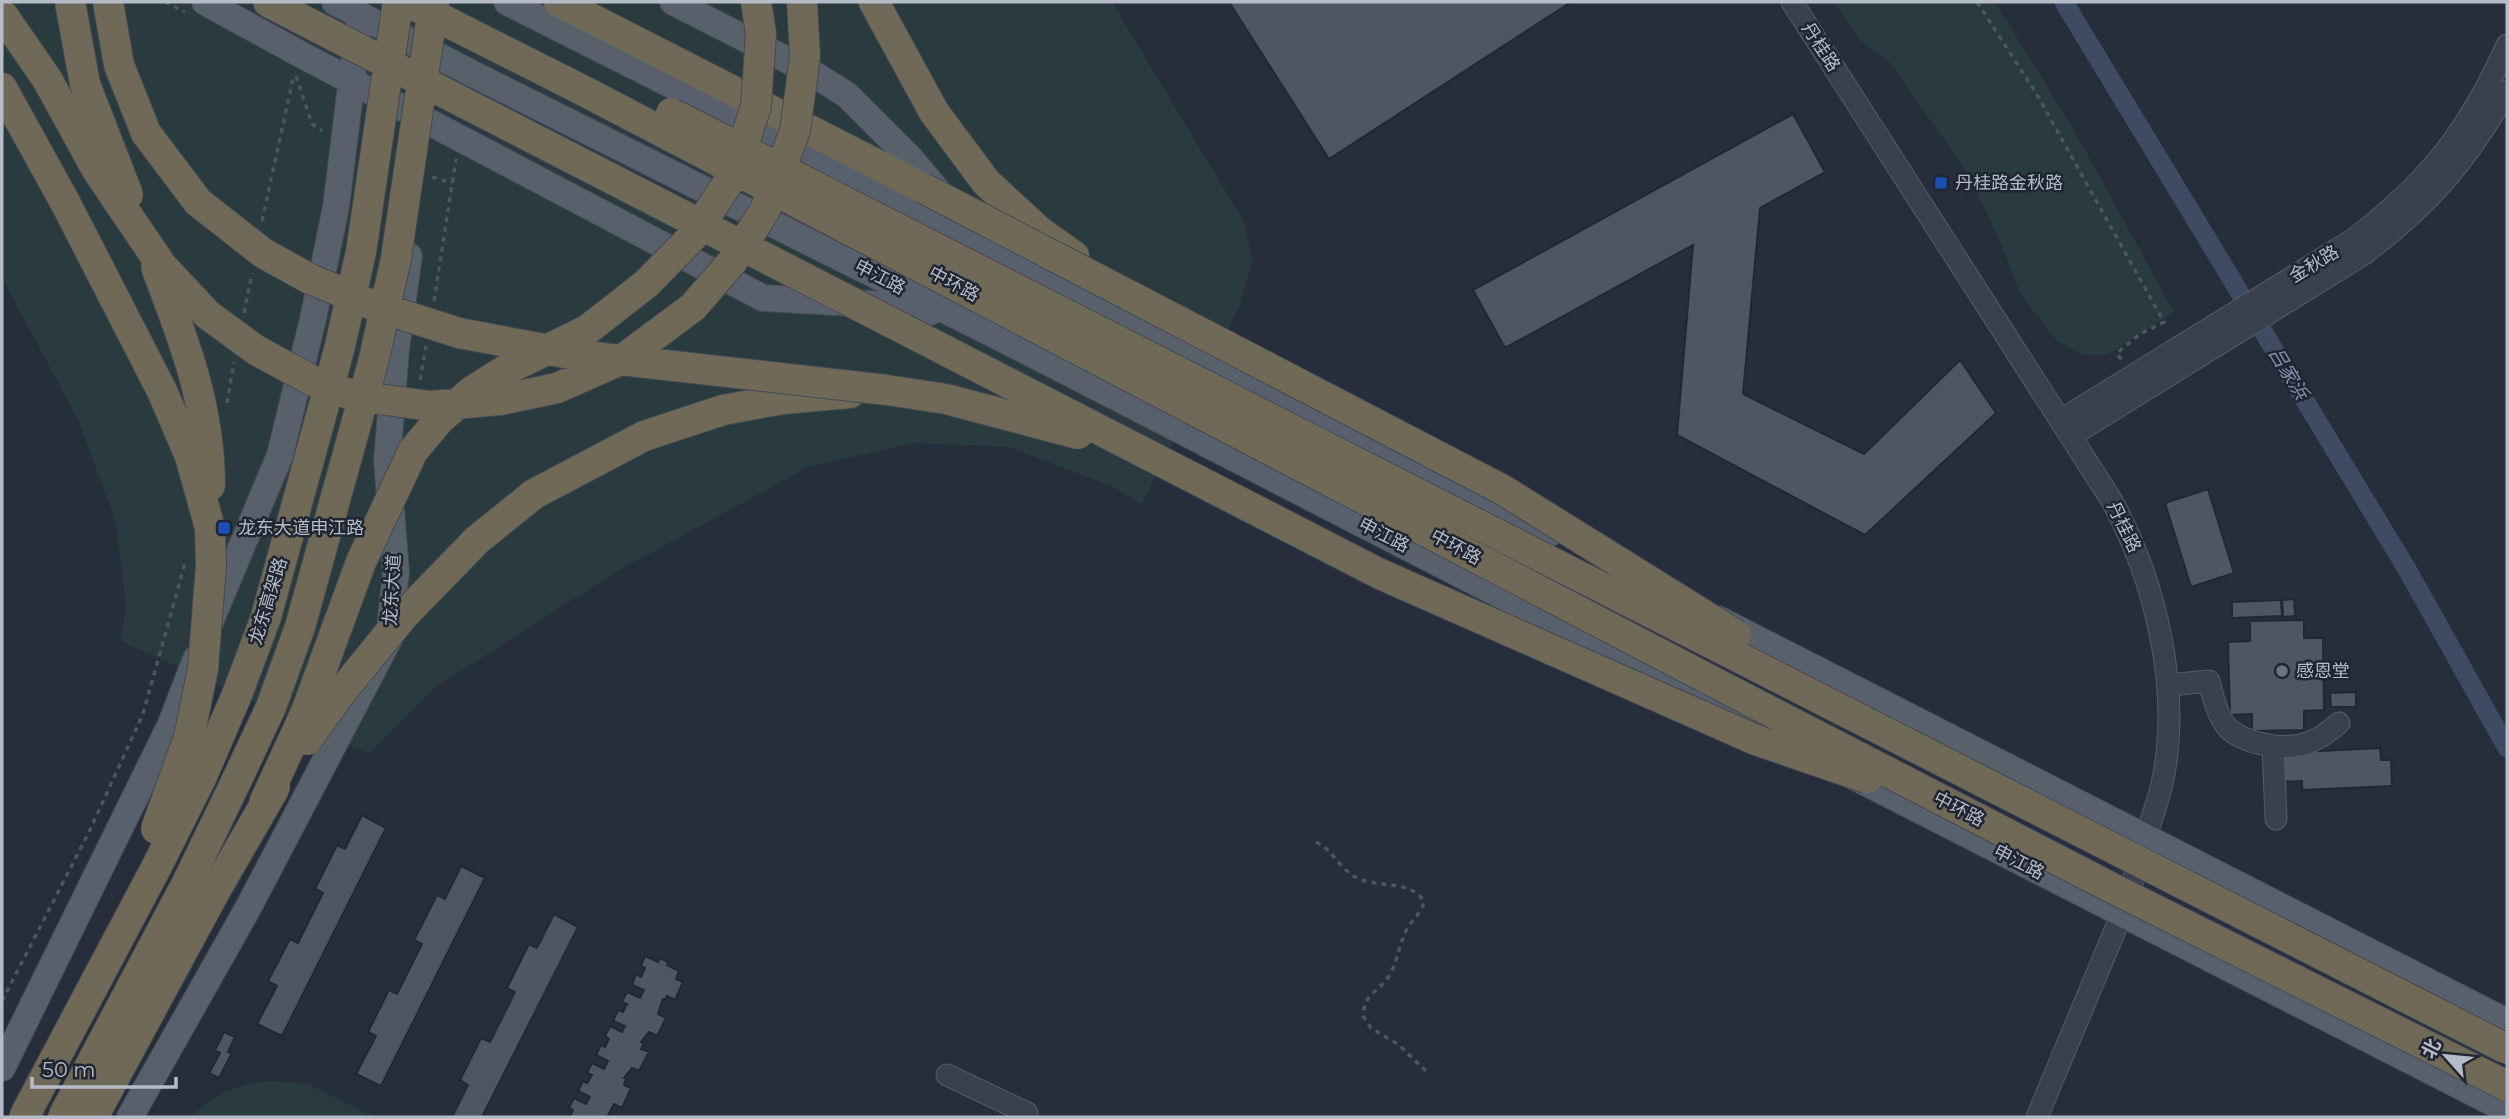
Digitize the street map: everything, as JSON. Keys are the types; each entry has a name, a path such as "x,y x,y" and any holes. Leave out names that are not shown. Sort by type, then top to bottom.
{"highway":[{"path":"69,2 85,84 197,381 210,456 211,565 203,669 189,737 168,800 72,1027"},
{"path":"108,2 119,65 146,134 198,202 263,253 310,279 375,306 459,333 576,355 946,399 1005,413 1162,463"},
{"path":"268,2 1380,574 1756,740 1947,803"},
{"name":"龙东高架路","path":"24,1117 202,776 266,617 339,350 361,252 398,2"},
{"name":"中环路","path":"408,2 586,92 1947,803 2123,908 2507,1086"},
{"name":"龙东高架路","path":"63,1117 187,883 222,811 271,707 300,627 374,359 396,258 434,2"},
{"name":"中环路","path":"453,2 2507,1049"},
{"path":"559,2 1120,289 1503,490 1881,728"},
{"path":"93,1117 264,803 306,712 361,562 413,451 439,420 472,391 504,371 587,330 646,284 694,236 735,172 756,106 761,33 756,2"},
{"path":"2,14 47,79 97,170 162,266 208,316 256,351 313,381 355,396 431,406 500,400 557,388 623,359 693,307 732,262 765,210 795,131 805,56 802,2"},
{"path":"874,2 934,112 986,182 1039,231 1120,289"},
{"path":"2,88 66,204 162,391 190,456 210,528"},
{"path":"264,803 340,695 404,615 477,540 534,494 644,436 723,410 783,399 887,390"}],"main road":[{"name":"申江路","path":"335,2 361,8 437,55 2123,908 2507,1111"},
{"name":"龙东大道","path":"130,1117 247,910 389,639 396,571 387,461 396,349 444,2"},
{"path":"507,2 2507,1022"},
{"path":"673,2 809,71 847,95 911,159 979,241"},
{"path":"197,8 429,121 763,298 889,305 940,314 999,337"},
{"path":"2,1068 170,726 224,587 280,455 313,319 336,207 361,8"}],"street":[{"name":"丹桂路","path":"1792,2 2071,425 2121,495 2152,559 2165,597 2179,684 2177,767 2151,840 2037,1117"},
{"name":"丹桂路","path":"1804,2 2071,425 2129,531 2141,562 2162,643 2167,685 2166,763 2151,840"},
{"name":"金秋路","path":"2316,273 2392,210 2430,172 2463,129 2507,46"},
{"name":"金秋路","path":"2071,425 2316,273 2364,254 2404,224 2436,192 2479,139 2507,91"},
{"name":"金秋路","path":"2071,425 2131,376 2192,349"},
{"path":"2179,684 2208,681 2228,729 2256,743 2273,746 2304,745 2325,736 2339,723"},
{"path":"2273,746 2276,819"},
{"name":"丹桂路","path":"2050,1117 2123,908"},
{"path":"947,1075 1027,1113"}],"path":[{"path":"165,2 197,8"},
{"path":"1977,2 2036,93 2164,322 2140,334 2117,353 2131,376"},
{"path":"294,71 312,124 344,147"},
{"path":"421,174 452,183"},
{"path":"2,1002 89,832 143,714"},
{"path":"1316,842 1327,847 1347,872 1362,880 1412,890 1424,901 1405,933 1390,974 1380,988 1366,1000 1363,1016 1371,1028 1399,1045 1429,1074"}],"shaded area":[{"path":"2,2 1112,2 1243,220 1253,258 1239,307 1142,504 1109,485 1008,447 913,443 808,467 616,572 433,689 369,754 121,641 126,603 115,519 78,420 2,278"},
{"path":"1834,2 1995,2 2074,130 2174,312 2107,355 2083,355 2056,340 2021,295 1997,234 1965,169 1890,63 1860,40"},
{"path":"271,1081 308,1084 374,1117 190,1117 209,1102 236,1087"}],"building":[{"path":"1229,2 1571,2 1329,159"},
{"path":"1793,114 1825,172 1760,208 1743,394 1864,454 1960,360 1996,413 1865,535 1677,435 1693,245 1505,348 1473,290"},
{"path":"2208,489 2234,573 2191,587 2165,503"},
{"path":"2294,599 2295,616 2283,617 2282,600"},
{"path":"2281,600 2282,616 2232,618 2232,602"},
{"path":"2304,620 2304,638 2323,638 2324,710 2304,711 2304,730 2252,731 2252,714 2230,715 2228,642 2250,641 2250,621"},
{"path":"2356,692 2356,707 2331,707 2330,693"},
{"path":"2380,748 2381,760 2391,760 2392,786 2302,790 2302,781 2282,782 2281,753"},
{"path":"362,815 386,828 282,1036 257,1024 277,986 268,981 290,939 298,943 323,893 315,889 337,845 345,849"},
{"path":"461,866 485,878 381,1086 356,1074 376,1036 368,1032 389,990 397,994 422,944 414,940 437,895 445,899"},
{"path":"554,914 578,927 482,1117 452,1117 468,1085 460,1080 481,1038 490,1042 515,992 507,988 529,944 537,948"},
{"path":"645,956 658,962 660,958 679,971 676,979 683,982 675,1000 667,996 663,999 658,1014 666,1018 657,1036 649,1032 641,1042 644,1044 641,1049 649,1052 639,1071 632,1068 624,1078 624,1085 631,1088 622,1108 614,1104 607,1117 570,1117 573,1110 569,1108 574,1098 586,1104 590,1097 578,1091 583,1081 587,1083 592,1075 587,1073 592,1063 604,1069 608,1061 596,1055 601,1045 605,1047 609,1039 605,1036 610,1026 622,1032 625,1026 613,1021 618,1010 623,1012 627,1004 622,1002 627,992 640,998 644,990 632,985 636,974 641,977 645,968 641,966"},
{"path":"224,1032 235,1037 228,1052 232,1053 219,1078 209,1073 220,1053 215,1050"}],"waterway":[{"name":"吕家浜","path":"2064,2 2408,571 2507,748"}],"place":[{"name":"丹桂路金秋路","path":"1941,183"},
{"name":"龙东大道申江路","path":"224,528"},
{"name":"感恩堂","path":"2282,671"}]}
